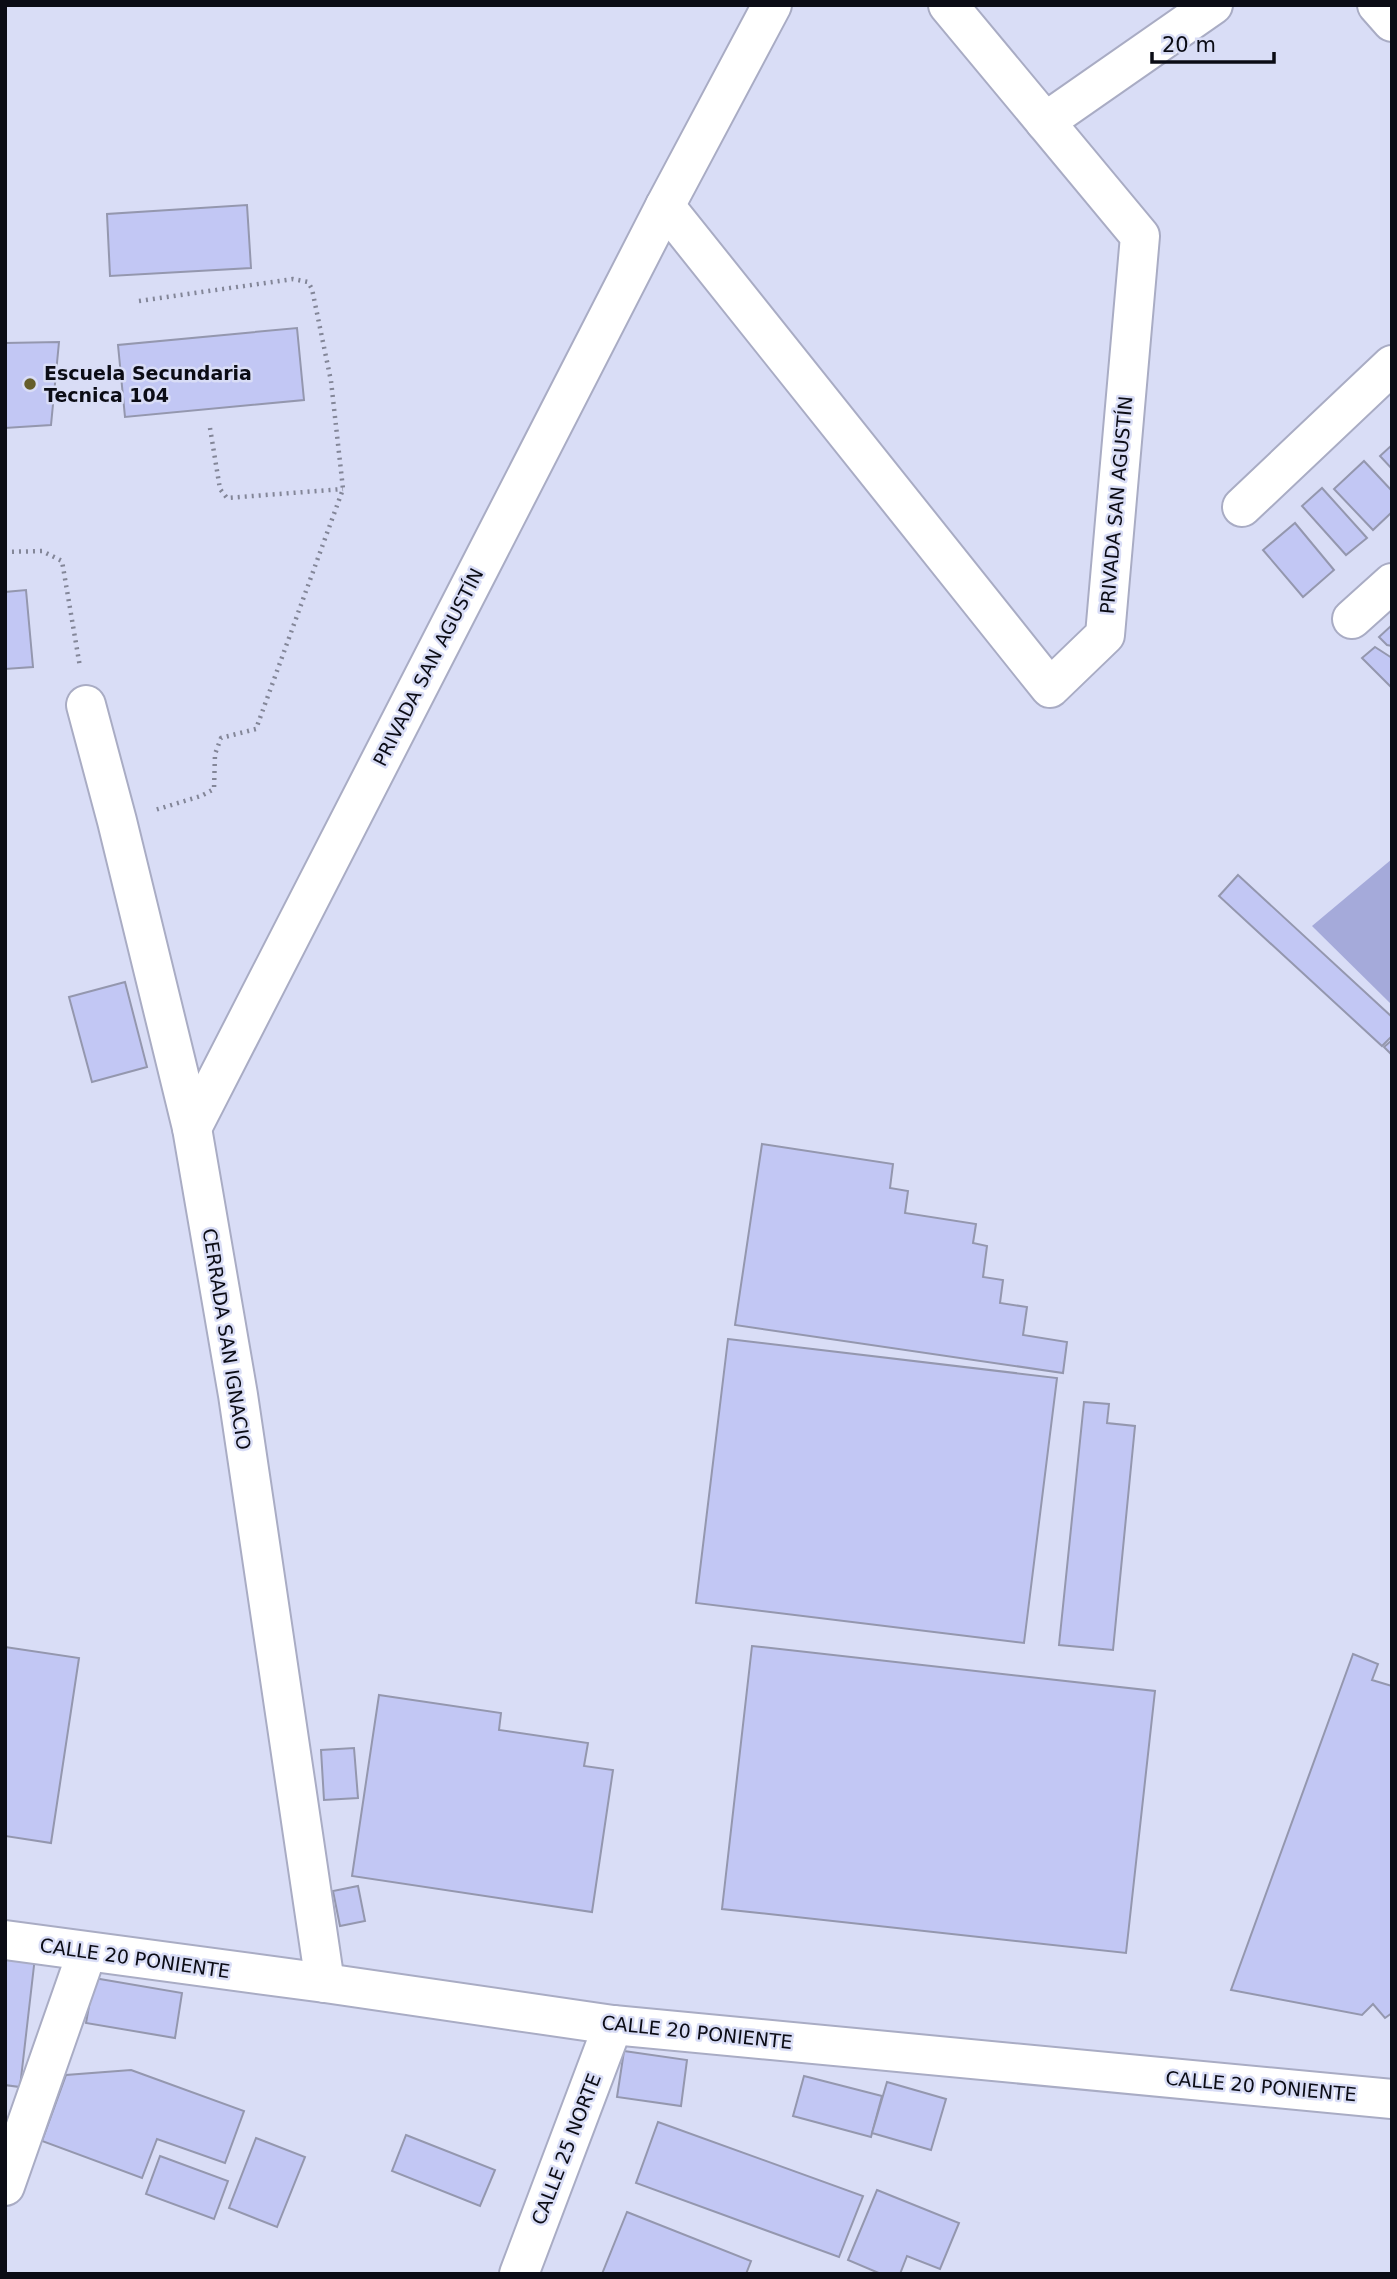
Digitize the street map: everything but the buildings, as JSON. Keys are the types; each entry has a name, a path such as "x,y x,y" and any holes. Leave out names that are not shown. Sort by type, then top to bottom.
{"street":[{"name":"PRIVADA SAN AGUSTÍN","path":"192,1128 665,206 772,5"},
{"name":"PRIVADA SAN AGUSTÍN","path":"665,206 1050,688 1105,635 1140,236 948,5"},
{"path":"1045,122 1213,5"},
{"path":"1377,5 1392,22"},
{"path":"1242,507 1392,365"},
{"path":"1352,619 1392,583"},
{"name":"CERRADA SAN IGNACIO","path":"86,705 192,1128 238,1395 325,1983"},
{"name":"CALLE 20 PONIENTE","path":"5,1940 613,2025 1392,2099"},
{"path":"5,2186 87,1952"},
{"name":"CALLE 25 NORTE","path":"519,2274 613,2025"}],"path":[{"path":"117,821 201,796 214,789 215,754 221,738 256,729 344,489 331,381 312,289 308,282 293,279 139,301"},
{"path":"210,428 219,489 227,498 344,489"},
{"path":"5,552 42,551 62,561 86,705"}],"shaded area":[{"path":"1392,859 1392,1005 1312,926"}],"place":[{"name":"Escuela Secundaria Tecnica 104","path":"30,384"}]}
